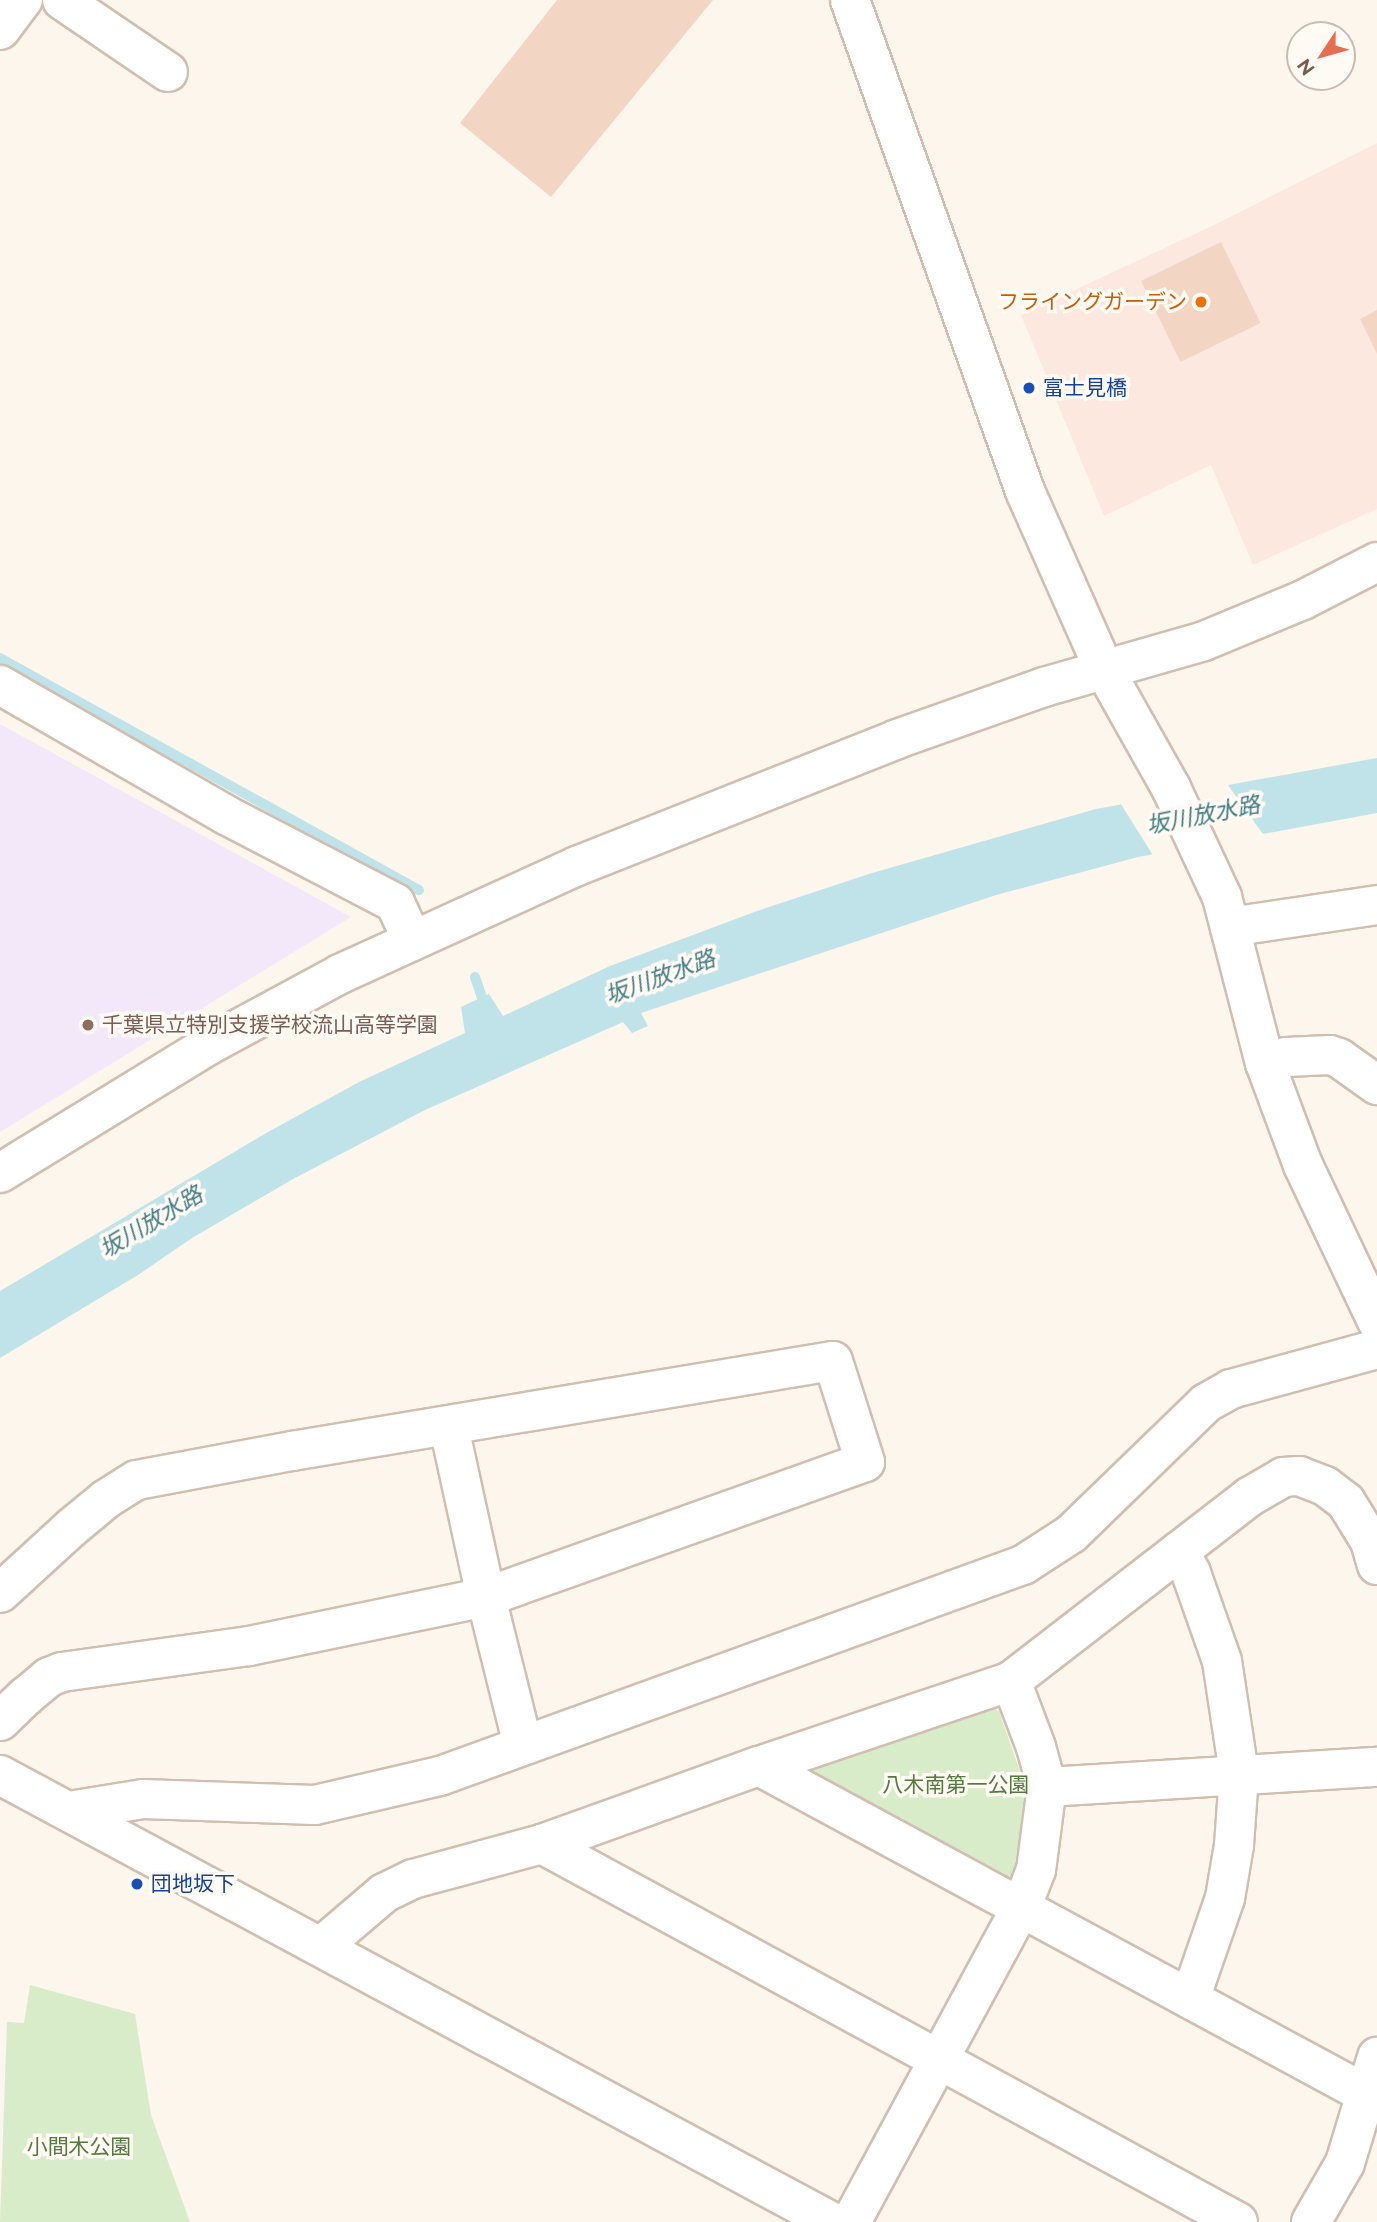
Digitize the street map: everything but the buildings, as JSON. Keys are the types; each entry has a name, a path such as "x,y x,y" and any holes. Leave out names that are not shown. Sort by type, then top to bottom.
{"street":[{"path":"0,30 23,0"},
{"path":"62,0 168,72"},
{"path":"860,5 1025,491 1104,669 1176,798 1226,912 1265,1063 1303,1165 1377,1321"},
{"path":"0,1173 206,1046 412,939 577,866 755,793 897,738 1104,669 1204,640 1303,600 1377,562"},
{"path":"0,685 226,815 395,903 412,939"},
{"path":"1226,912 1377,905"},
{"path":"1265,1063 1286,1057 1330,1055 1377,1086"},
{"path":"69,1811 143,1799 315,1805 440,1776 1023,1565 1071,1534 1206,1403 1231,1389 1377,1349"},
{"path":"0,1593 106,1499 137,1480 278,1453 449,1427 833,1361 865,1462 486,1597 249,1646 62,1672 34,1690 0,1721"},
{"path":"449,1427 486,1597 523,1745"},
{"path":"322,1946 384,1893 413,1879 542,1844 759,1766 1012,1681 1270,1483 1283,1477 1299,1476 1325,1486 1346,1502 1370,1541 1377,1565"},
{"path":"1180,1551 1191,1573 1222,1661 1239,1774 1234,1845 1225,1899 1190,1999"},
{"path":"852,2222 1022,1906 1036,1870 1047,1787 1037,1747 1012,1681"},
{"path":"759,1766 1366,2094"},
{"path":"1047,1787 1377,1767"},
{"path":"0,1775 832,2222"},
{"path":"542,1844 1238,2222"},
{"path":"1311,2222 1345,2163 1377,2057"}],"shaded area":[{"path":"1377,143 1377,509 1253,565 1211,465 1104,516 1021,315 1216,224"},
{"name":"千葉県立特別支援学校流山高等学園","path":"0,724 351,917 0,1132"}],"green space":[{"name":"八木南第一公園","path":"986,1705 999,1711 1027,1792 1013,1876 993,1881 807,1780 810,1767"},
{"name":"小間木公園","path":"30,1985 135,2014 151,2115 190,2222 0,2222 7,2022 24,2023"}],"water":[{"name":"坂川放水路","path":"1377,758 1377,813 1138,857 996,895 641,1013 648,1026 632,1033 623,1022 425,1110 293,1179 192,1238 138,1275 0,1358 0,1291 268,1132 359,1082 465,1033 461,1007 489,994 503,1016 610,966 757,911 872,873 1096,809"}],"pier":[{"path":"1225,781 1265,837 1154,857 1119,801"}],"waterway":[{"path":"0,658 419,890"},
{"path":"475,977 487,1011"}],"place":[{"name":"フライングガーデン","path":"1201,302"},
{"name":"富士見橋","path":"1029,388"},
{"name":"千葉県立特別支援学校流山高等学園","path":"88,1025"},
{"name":"団地坂下","path":"137,1884"}]}
